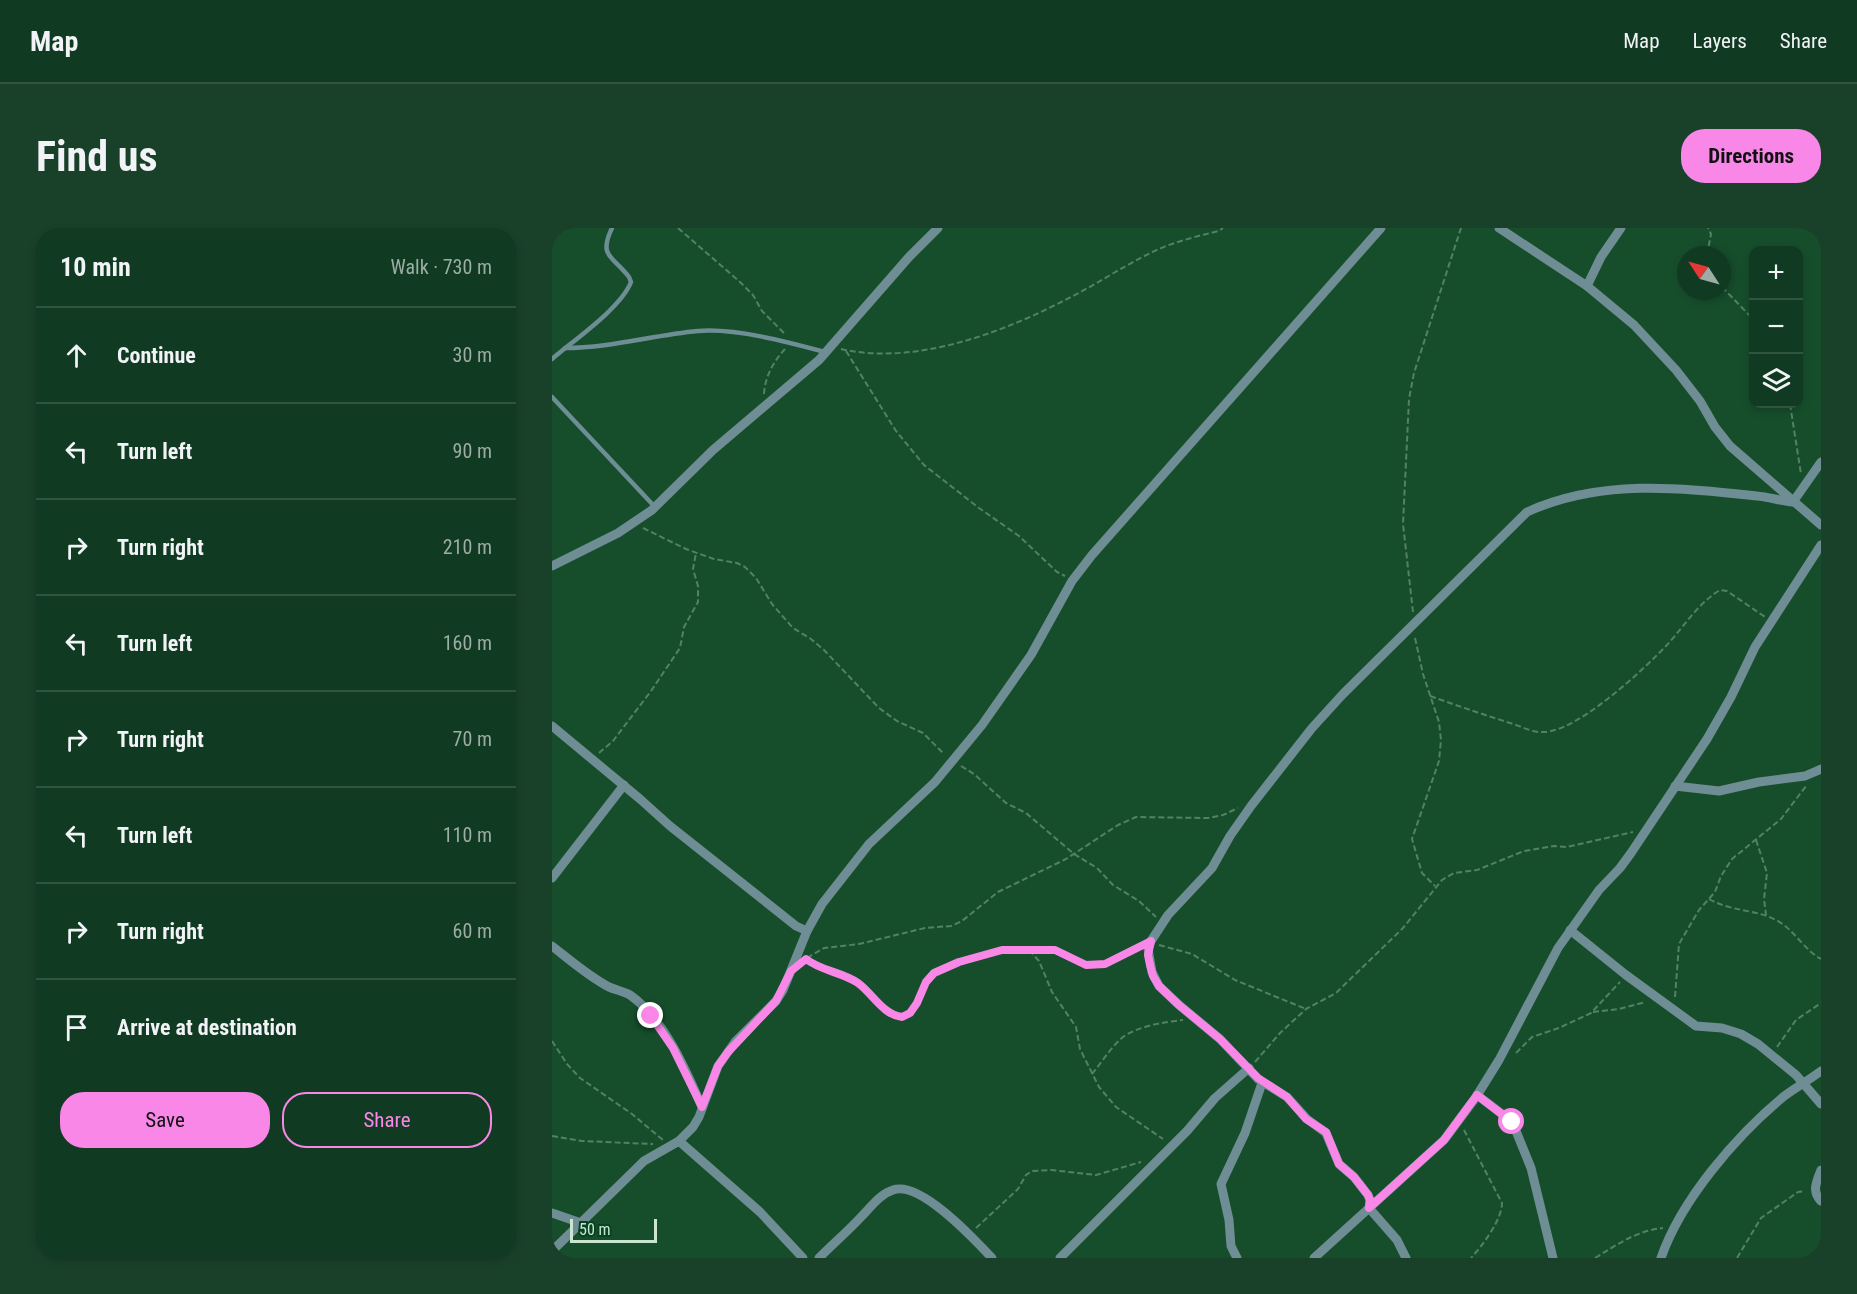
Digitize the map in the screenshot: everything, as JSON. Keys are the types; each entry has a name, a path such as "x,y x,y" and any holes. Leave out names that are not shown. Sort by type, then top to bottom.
{"street":[{"path":"552,566 595,546 635,523 766,403 811,368 909,257 938,228"},
{"path":"552,1251 644,1161 675,1143 693,1127 716,1071 728,1052 776,1001 807,931 822,904 856,859 886,826 935,782 982,725 1031,655 1072,581 1092,555 1381,228"},
{"path":"1499,228 1587,286 1634,325 1659,350 1700,401 1723,438 1821,525"},
{"path":"1587,286 1601,257 1621,228"},
{"path":"1793,502 1821,462"},
{"path":"1406,1258 1397,1240 1369,1208 1368,1195 1354,1177 1339,1164 1326,1132 1306,1119 1287,1097 1262,1083 1220,1039 1179,1005 1156,981 1148,955 1151,941 1179,901 1212,868 1230,836 1312,728 1527,512 1565,498 1605,489 1635,488 1729,493 1793,502"},
{"path":"1314,1258 1444,1140 1461,1119 1499,1060 1542,976 1570,930 1599,890 1620,868 1675,786 1716,723 1755,647 1821,545"},
{"path":"552,726 670,826 796,926 807,931"},
{"path":"1675,786 1719,791 1759,782 1794,778 1819,770"},
{"path":"552,878 624,785"},
{"path":"1570,930 1656,998 1696,1026 1719,1027 1737,1032 1772,1055 1805,1083 1821,1104"},
{"path":"552,946 590,975 639,1002 673,1048 702,1107"},
{"path":"1060,1258 1172,1146 1215,1098 1249,1068"},
{"path":"1661,1258 1695,1192 1735,1143 1782,1099 1821,1071"},
{"path":"1237,1258 1232,1246 1221,1185 1245,1133 1262,1083"},
{"path":"1477,1095 1514,1126 1531,1168 1553,1258"},
{"path":"675,1143 760,1212 803,1258"},
{"path":"1818,1198 1814,1189 1821,1170"},
{"path":"819,1258 882,1196 900,1188 911,1191 939,1207 970,1234 992,1258"},
{"path":"552,1213 581,1223"}],"lane":[{"path":"552,359 614,306 628,291 631,282 629,277 606,252 604,244 612,228"},
{"path":"565,348 617,345 699,331 732,332 828,350"},
{"path":"552,397 654,506"}],"path":[{"path":"678,228 753,296 760,309 791,344 774,362 766,379 766,403"},
{"path":"828,350 877,354 902,353 937,349 962,342 1052,307 1165,247 1223,228"},
{"path":"1435,886 1422,873 1412,839 1440,754 1441,734 1418,650 1403,524 1409,399 1414,373 1461,228"},
{"path":"1708,228 1712,234 1709,246"},
{"path":"1731,296 1749,315"},
{"path":"845,350 896,431 924,465 1019,536 1057,572 1072,581"},
{"path":"1791,408 1798,468 1804,485"},
{"path":"635,523 696,553 745,567 756,578 768,599 786,621 824,650 873,704 893,719 923,733 940,751 974,774 1006,803 1026,813 1074,854 1097,868 1116,888 1140,902 1162,924"},
{"path":"593,759 613,741 680,648 684,627 698,602 698,586 693,569 696,553"},
{"path":"1430,696 1536,732 1545,732 1577,721 1631,680 1665,647 1697,610 1720,590 1727,591 1771,621"},
{"path":"1675,1012 1679,944 1709,899 1726,867 1740,852 1781,819 1819,770"},
{"path":"791,971 824,948 859,944 925,928 951,926 962,921 998,892 1066,859 1118,825 1136,817 1208,818 1257,799"},
{"path":"1249,1068 1280,1033 1306,1009 1343,987 1403,928 1420,909 1435,886 1451,874 1477,870 1518,853 1548,847 1567,847 1646,829"},
{"path":"1756,840 1767,873 1764,899 1766,915"},
{"path":"1709,899 1740,911 1766,915 1778,921 1791,930 1807,951 1821,959"},
{"path":"806,959 813,964 850,977 889,1012 902,1017 910,1013 926,982 934,973 1006,948 1060,951 1083,964 1097,965 1105,964 1151,941 1159,946 1192,954 1235,980 1306,1009"},
{"path":"1029,950 1043,968 1052,992 1076,1027 1080,1049 1100,1088 1116,1107 1148,1127 1172,1146"},
{"path":"1593,1012 1626,975"},
{"path":"1499,1060 1516,1053 1527,1041 1537,1035 1559,1028 1593,1012 1619,1009 1656,998"},
{"path":"1772,1055 1796,1020 1821,1003"},
{"path":"1092,1074 1110,1050 1125,1036 1169,1022 1195,1019"},
{"path":"552,1041 567,1064 580,1078 675,1143"},
{"path":"1461,1119 1468,1139 1502,1203 1502,1210 1494,1226 1471,1258"},
{"path":"552,1136 582,1141 675,1143"},
{"path":"970,1234 1018,1189 1032,1171 1051,1170 1096,1175 1149,1159"},
{"path":"1737,1258 1756,1226 1768,1212 1798,1192 1803,1191 1818,1198"},
{"path":"1595,1258 1625,1239 1645,1230 1677,1224"}],"route":[{"path":"651,1016 681,1062 702,1107 718,1066 735,1042 776,1001 791,971 806,959 813,964 850,977 889,1012 902,1017 910,1013 926,982 934,973 959,962 1006,948 1018,948 1062,951 1083,964 1097,965 1105,964 1151,941 1148,955 1153,976 1159,986 1220,1039 1262,1083 1287,1097 1306,1119 1326,1132 1330,1138 1335,1159 1354,1177 1368,1195 1369,1208 1444,1140 1477,1095 1512,1122"}]}
